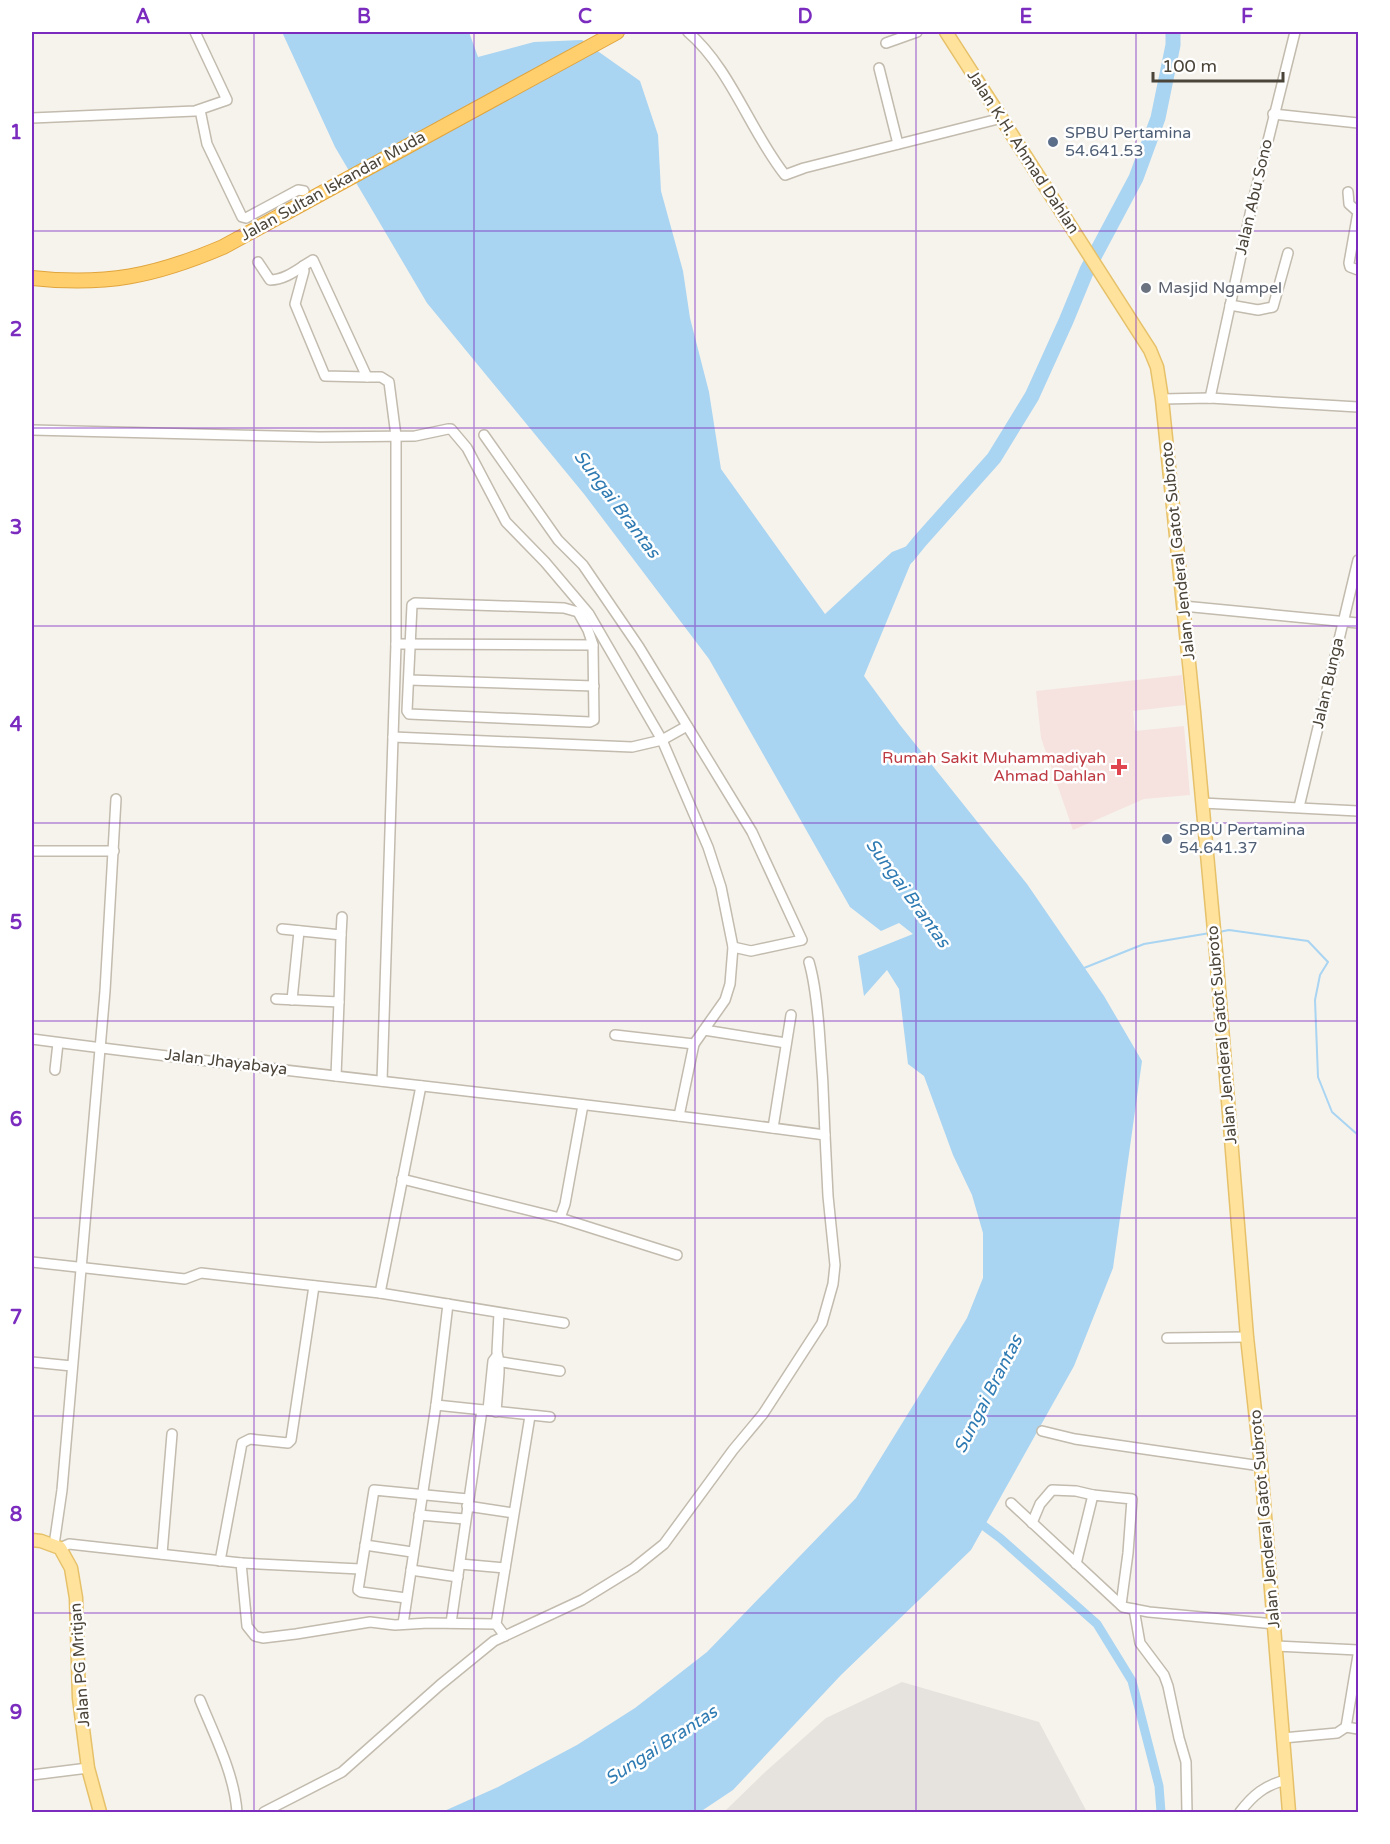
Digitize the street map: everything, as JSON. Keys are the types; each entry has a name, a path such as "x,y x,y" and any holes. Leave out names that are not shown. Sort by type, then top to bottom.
{"highway":[{"name":"Jalan Sultan Iskandar Muda","path":"32,278 79,282 139,276 178,265 223,247 304,196 617,32"}],"main road":[{"name":"Jalan K.H. Ahmad Dahlan","path":"946,32 1101,273"},
{"name":"Jalan Jenderal Gatot Subroto","path":"1101,273 1150,350 1162,399 1216,952 1289,1812"},
{"path":"32,1540 57,1546"},
{"name":"Jalan PG Mritjan","path":"57,1546 71,1568 76,1598 79,1698 87,1768 100,1811"}],"street":[{"path":"32,118 200,110 227,100 195,32"},
{"path":"688,32 707,51 764,146 785,175 804,168 1002,118"},
{"path":"886,43 917,32"},
{"name":"Jalan Abu Sono","path":"1210,398 1273,114 1295,32"},
{"path":"879,68 898,144"},
{"path":"200,110 207,144 242,217 246,218 298,190 304,196"},
{"path":"1273,114 1359,123"},
{"path":"1348,192 1349,204 1358,212 1349,263 1350,267 1359,270"},
{"path":"1230,305 1258,310 1273,307 1288,253"},
{"path":"258,262 272,280 286,277 313,260 368,377"},
{"path":"303,266 304,271 295,304 325,376 381,377 389,382 396,436 396,644 382,1081"},
{"path":"1162,399 1210,398 1359,407"},
{"path":"32,430 320,437 396,436 433,433 448,429 458,437 468,448 483,475 500,514 589,614 662,740 708,847 721,887 733,947 730,984 727,995 694,1044 679,1116"},
{"path":"484,435 558,540 583,565 639,648 752,832 802,940 751,951 733,947"},
{"name":"Jalan Bunga","path":"1299,807 1359,560"},
{"path":"415,603 572,609 578,612 593,645 594,720 590,722 411,715 407,711 412,605 415,603"},
{"path":"1183,606 1359,623"},
{"path":"396,644 593,645"},
{"path":"409,680 594,686"},
{"path":"393,737 632,747 662,740 687,726"},
{"path":"116,799 100,1048 57,1546 69,1544 241,1563 360,1569"},
{"path":"1202,803 1359,811"},
{"path":"32,851 114,851"},
{"path":"336,1076 342,917"},
{"path":"282,929 341,935"},
{"path":"292,1000 299,931"},
{"path":"264,1812 342,1772 440,1685 494,1641 582,1600 634,1568 664,1544 733,1450 764,1414 822,1323 833,1284 835,1265 828,1197 823,1072 814,978 809,962"},
{"path":"276,999 339,1002"},
{"path":"773,1128 790,1015"},
{"path":"704,1030 786,1043"},
{"path":"615,1035 694,1044"},
{"name":"Jalan Jhayabaya","path":"32,1039 825,1135"},
{"path":"55,1070 58,1043"},
{"path":"380,1293 421,1086"},
{"path":"560,1218 565,1204 583,1105"},
{"path":"402,1179 560,1218 677,1255"},
{"path":"32,1262 185,1279 201,1272 380,1293 499,1315 564,1324"},
{"path":"220,1561 242,1443 250,1439 288,1443 291,1440 314,1286"},
{"path":"403,1624 412,1552 436,1405 448,1304"},
{"path":"451,1623 467,1503 488,1410 496,1359 499,1315"},
{"path":"1167,1338 1247,1337"},
{"path":"496,1359 560,1371"},
{"path":"32,1362 72,1366"},
{"path":"436,1405 550,1417"},
{"path":"505,1636 496,1624 530,1416"},
{"path":"1042,1431 1076,1439 1261,1466"},
{"path":"162,1554 172,1434"},
{"path":"406,1598 361,1592 357,1587 374,1490 422,1495 513,1513"},
{"path":"1032,1523 1040,1504 1052,1490 1130,1497 1133,1500 1121,1605"},
{"path":"1076,1564 1093,1495"},
{"path":"1011,1503 1121,1605 1134,1609 1274,1624"},
{"path":"418,1515 465,1519"},
{"path":"365,1545 412,1552"},
{"path":"241,1563 247,1626 255,1636 263,1638 357,1624 496,1624"},
{"path":"460,1564 505,1568"},
{"path":"411,1570 458,1577"},
{"path":"1134,1609 1140,1643 1164,1676 1168,1686 1186,1762 1187,1812"},
{"path":"1276,1646 1359,1650"},
{"path":"1346,1727 1359,1655"},
{"path":"200,1700 235,1790 237,1812"},
{"path":"1283,1738 1336,1733 1346,1727 1359,1729"},
{"path":"32,1775 87,1768"},
{"path":"1240,1812 1259,1791 1270,1784 1286,1780"}],"shaded area":[{"name":"Rumah Sakit Muhammadiyah Ahmad Dahlan","path":"1182,675 1185,705 1133,711 1135,731 1184,726 1190,795 1144,799 1073,830 1041,738 1036,691"},
{"path":"902,1682 1039,1722 1087,1812 724,1812 826,1718"}],"water":[{"name":"Sungai Brantas","path":"282,32 469,32 478,57 534,42 582,40 640,81 658,135 661,191 683,271 690,318 709,392 721,469 825,614 892,552 920,541 864,676 900,725 1027,884 1104,996 1142,1061 1113,1268 1074,1366 971,1550 841,1675 733,1790 700,1812 442,1812 498,1787 577,1745 635,1708 707,1652 856,1498 967,1318 983,1278 983,1233 972,1195 953,1155 924,1076 908,1064 899,989 887,970 864,996 858,956 913,934 899,923 881,931 850,907 709,659 584,494 427,303 335,147"}],"waterway":[{"path":"907,557 994,458 1032,396 1087,270 1136,178 1158,118 1173,45 1173,32"},
{"path":"1219,932 1229,930 1308,941 1328,962 1320,975 1315,1000 1318,1077 1332,1112 1358,1135"},
{"path":"1084,968 1144,944 1210,933"},
{"path":"976,1520 1000,1538 1097,1624 1132,1681 1159,1786 1161,1812"}],"place":[{"name":"SPBU Pertamina 54.641.53","path":"1053,142"},
{"name":"Masjid Ngampel","path":"1146,288"},
{"name":"Rumah Sakit Muhammadiyah Ahmad Dahlan","path":"1119,767"},
{"name":"SPBU Pertamina 54.641.37","path":"1167,839"}]}
